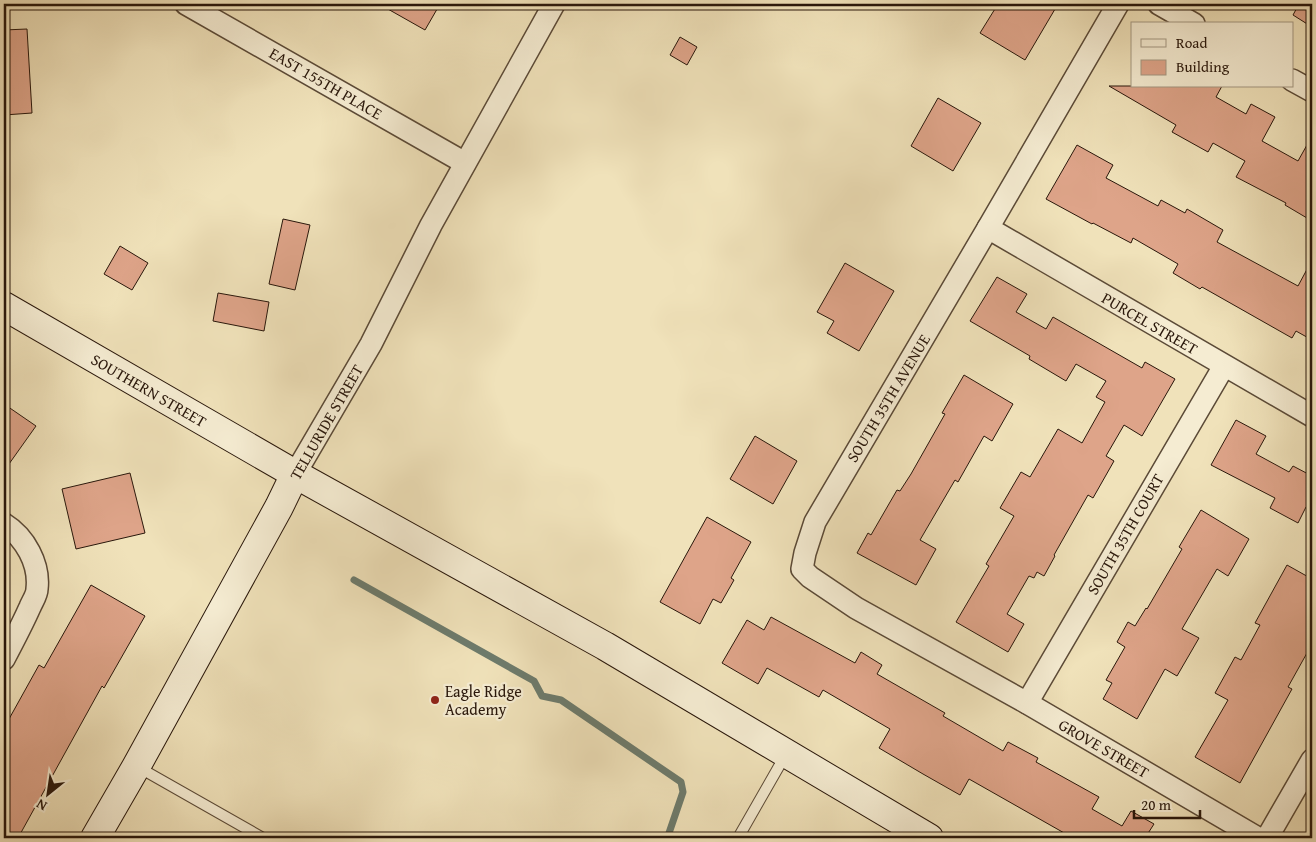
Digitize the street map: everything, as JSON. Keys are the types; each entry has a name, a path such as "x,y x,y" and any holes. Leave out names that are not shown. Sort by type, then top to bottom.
{"street":[{"name":"EAST 155TH PLACE","path":"186,4 466,163"},
{"name":"TELLURIDE STREET","path":"95,838 279,507 295,474 371,344 431,225 554,4"},
{"name":"SOUTH 35TH AVENUE","path":"1027,703 856,608 810,577 802,569 814,522 1118,4"},
{"path":"1159,4 1190,22"},
{"path":"1294,81 1312,92"},
{"name":"PURCEL STREET","path":"988,228 1312,416"},
{"name":"SOUTHERN STREET","path":"4,306 295,474 605,646 928,838"},
{"name":"SOUTH 35TH COURT","path":"1027,703 1224,366"},
{"path":"4,524 11,528 28,548 36,571 37,591 22,626 4,660"},
{"name":"GROVE STREET","path":"1027,703 1258,838"},
{"path":"1267,838 1312,760"}],"lane":[{"path":"738,838 787,753"},
{"path":"136,767 263,838"}],"building":[{"path":"379,4 440,4 425,30"},
{"path":"998,4 1058,4 1025,60 980,33"},
{"path":"1299,4 1312,4 1312,27 1293,15"},
{"path":"27,29 32,113 4,115 4,30"},
{"path":"680,37 697,47 687,65 670,55"},
{"path":"1109,86 1131,86 1131,88 1221,88 1216,97 1246,114 1251,104 1275,117 1262,141 1298,161 1312,136 1312,221 1285,205 1286,203 1236,177 1245,161 1213,143 1208,152 1172,132 1176,125"},
{"path":"938,98 981,123 953,171 911,146"},
{"path":"1077,145 1113,165 1106,178 1158,206 1161,200 1185,213 1187,209 1223,230 1217,242 1298,286 1312,260 1312,340 1296,331 1292,338 1202,287 1200,289 1173,273 1178,264 1133,238 1131,243 1046,199"},
{"path":"283,219 310,225 295,290 269,284"},
{"path":"120,246 148,263 132,290 104,274"},
{"path":"845,263 894,291 859,351 827,333 834,321 817,312"},
{"path":"997,277 1027,294 1016,312 1046,329 1053,317 1142,368 1145,362 1175,379 1142,436 1124,425 1106,456 1114,461 1093,498 1088,495 1044,576 1037,572 1034,578 1029,576 1007,614 1024,624 1008,652 956,622 989,566 986,564 1014,516 1000,508 1021,472 1030,477 1058,429 1082,443 1105,402 1096,397 1106,381 1076,364 1066,381 1029,359 1030,356 970,321"},
{"path":"218,293 269,302 264,331 213,321"},
{"path":"964,375 1013,404 992,441 984,436 958,482 955,480 920,540 936,549 916,585 857,553 868,533 871,535 897,490 900,491 911,474 945,414 942,413"},
{"path":"4,404 36,426 4,471"},
{"path":"1236,420 1266,436 1256,454 1289,472 1293,466 1312,476 1312,510 1306,507 1298,523 1270,508 1275,498 1211,465"},
{"path":"755,436 797,461 773,504 730,479"},
{"path":"130,473 145,533 76,549 62,489"},
{"path":"1201,510 1249,539 1228,576 1217,569 1182,629 1199,638 1177,676 1165,669 1137,719 1103,699 1112,683 1106,680 1125,647 1117,642 1128,622 1135,626 1147,609 1182,549 1179,547"},
{"path":"707,517 751,542 731,578 734,580 721,603 713,599 700,624 660,602"},
{"path":"1287,565 1312,579 1312,644 1288,687 1292,689 1240,783 1195,757 1228,700 1215,693 1235,657 1241,660 1260,625 1255,623"},
{"path":"91,585 145,616 104,688 102,686 18,838 4,838 4,728 39,665 44,668"},
{"path":"771,617 855,663 861,652 882,665 877,674 945,713 943,716 1003,751 1008,742 1038,758 1036,762 1099,797 1092,809 1122,826 1131,811 1154,824 1145,838 1073,838 969,779 960,795 879,748 890,729 823,690 819,697 767,668 758,684 722,663 747,620 764,630"}],"waterway":[{"path":"354,580 534,681 542,696 561,700 681,782 683,792 669,833 675,838"}],"place":[{"name":"Eagle Ridge Academy","path":"435,700"}]}
